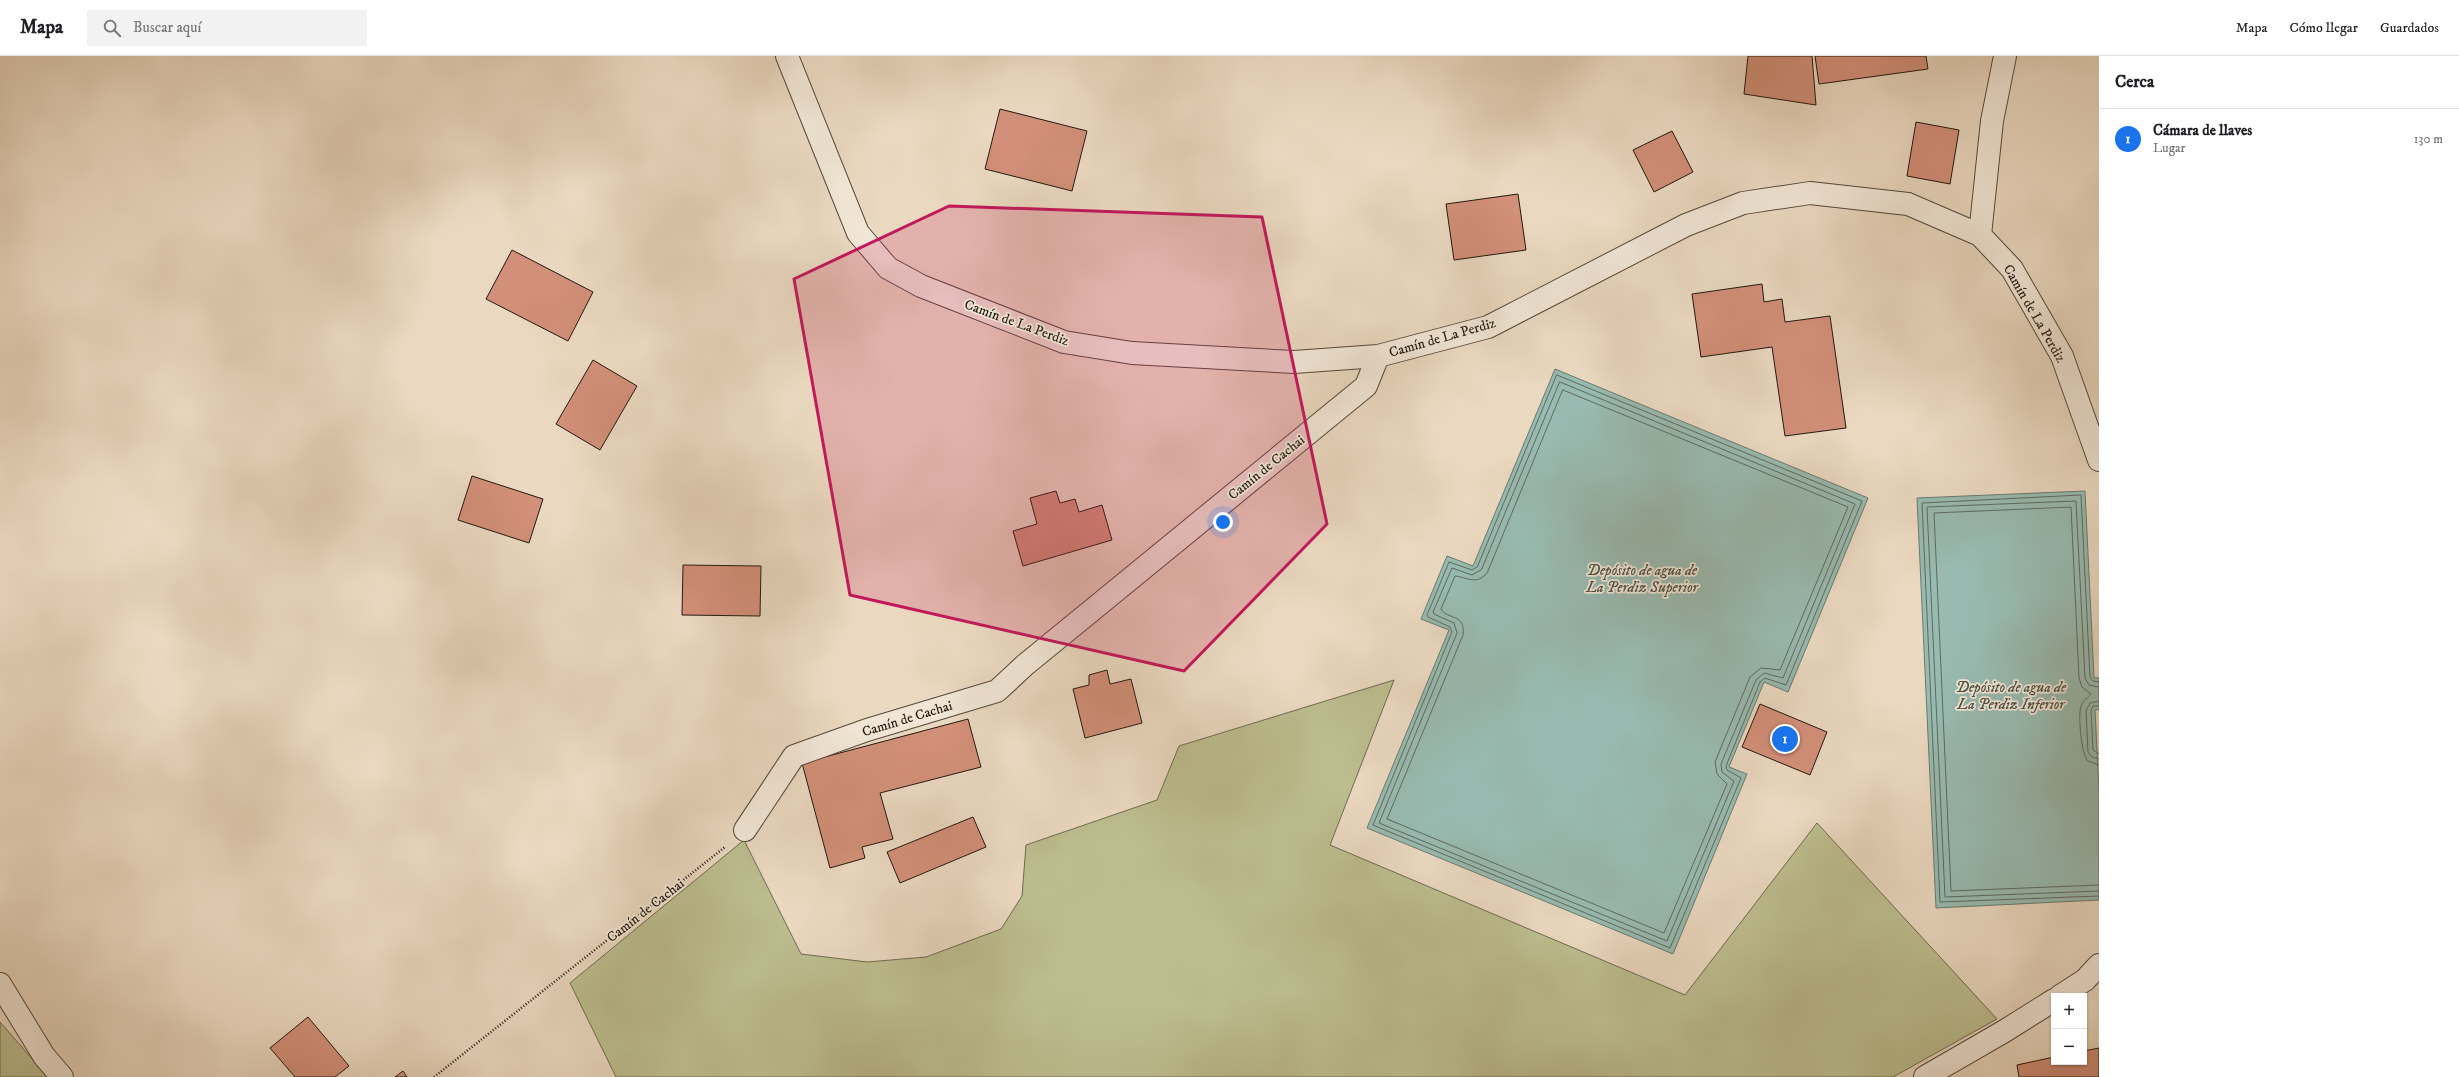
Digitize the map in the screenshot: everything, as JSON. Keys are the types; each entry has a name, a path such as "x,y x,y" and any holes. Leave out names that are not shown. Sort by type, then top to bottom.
{"street":[{"name":"Camín de La Perdiz","path":"787,56 858,233 888,268 921,286 1064,342 1132,353 1294,362 1378,356 1488,327 1686,225 1743,203 1810,193 1908,204 1980,235 2012,269 2062,356 2099,460"},
{"path":"1980,235 1992,121 2006,56"},
{"name":"Camín de Cachai","path":"745,830 794,756 867,730 997,691 1025,665 1366,386 1378,356"},
{"path":"2065,993 2085,980 2099,965"},
{"path":"0,984 44,1056 62,1077"},
{"path":"1925,1077 2004,1032 2051,1002"}],"path":[{"name":"Camín de Cachai","path":"434,1077 745,830"}],"highlighted area":[{"path":"949,206 1262,217 1327,524 1184,671 850,595 794,279"}],"green space":[{"path":"1394,680 1330,845 1685,995 1817,823 1997,1019 1893,1077 616,1077 570,983 744,840 801,954 867,962 926,957 1001,929 1022,896 1026,845 1157,800 1179,746"},
{"path":"0,1022 48,1077 0,1077"}],"water":[{"name":"Depósito de agua de La Perdiz Superior","path":"1555,369 1868,498 1788,692 1764,682 1729,767 1747,774 1673,954 1367,828 1449,630 1421,619 1447,556 1473,566"},
{"name":"Depósito de agua de La Perdiz Inferior","path":"2085,491 2094,678 2099,678 2099,709 2095,710 2099,792 2099,900 1936,908 1917,498"}],"building":[{"path":"1748,56 1812,56 1816,105 1744,94"},
{"path":"1815,56 1926,56 1928,69 1819,84"},
{"path":"1000,109 1087,131 1072,191 985,169"},
{"path":"1916,122 1959,130 1950,184 1907,176"},
{"path":"1672,131 1693,172 1654,192 1633,150"},
{"path":"1518,194 1526,250 1454,260 1446,204"},
{"path":"512,250 593,292 568,341 486,299"},
{"path":"1762,284 1764,302 1782,299 1785,322 1830,316 1846,428 1785,436 1772,347 1701,357 1692,294"},
{"path":"593,360 637,386 600,450 556,424"},
{"path":"472,476 543,499 529,543 458,520"},
{"path":"1056,491 1060,503 1075,499 1079,512 1102,505 1112,540 1023,566 1013,531 1037,524 1030,498"},
{"path":"683,565 761,566 760,616 682,615"},
{"path":"1107,670 1110,684 1131,679 1142,723 1085,738 1073,689 1089,685 1089,675"},
{"path":"1760,704 1827,732 1810,775 1742,747"},
{"path":"968,719 981,767 880,793 893,839 862,847 865,858 830,868 802,763"},
{"path":"973,817 986,847 900,883 887,852"},
{"path":"308,1017 349,1066 335,1077 295,1077 270,1048"},
{"path":"2099,1048 2099,1077 2019,1077 2017,1065 2051,1058 2051,1065 2087,1065 2087,1050"},
{"path":"403,1071 407,1077 395,1077"}],"place":[{"name":"Cámara de llaves","path":"1785,739"}]}
